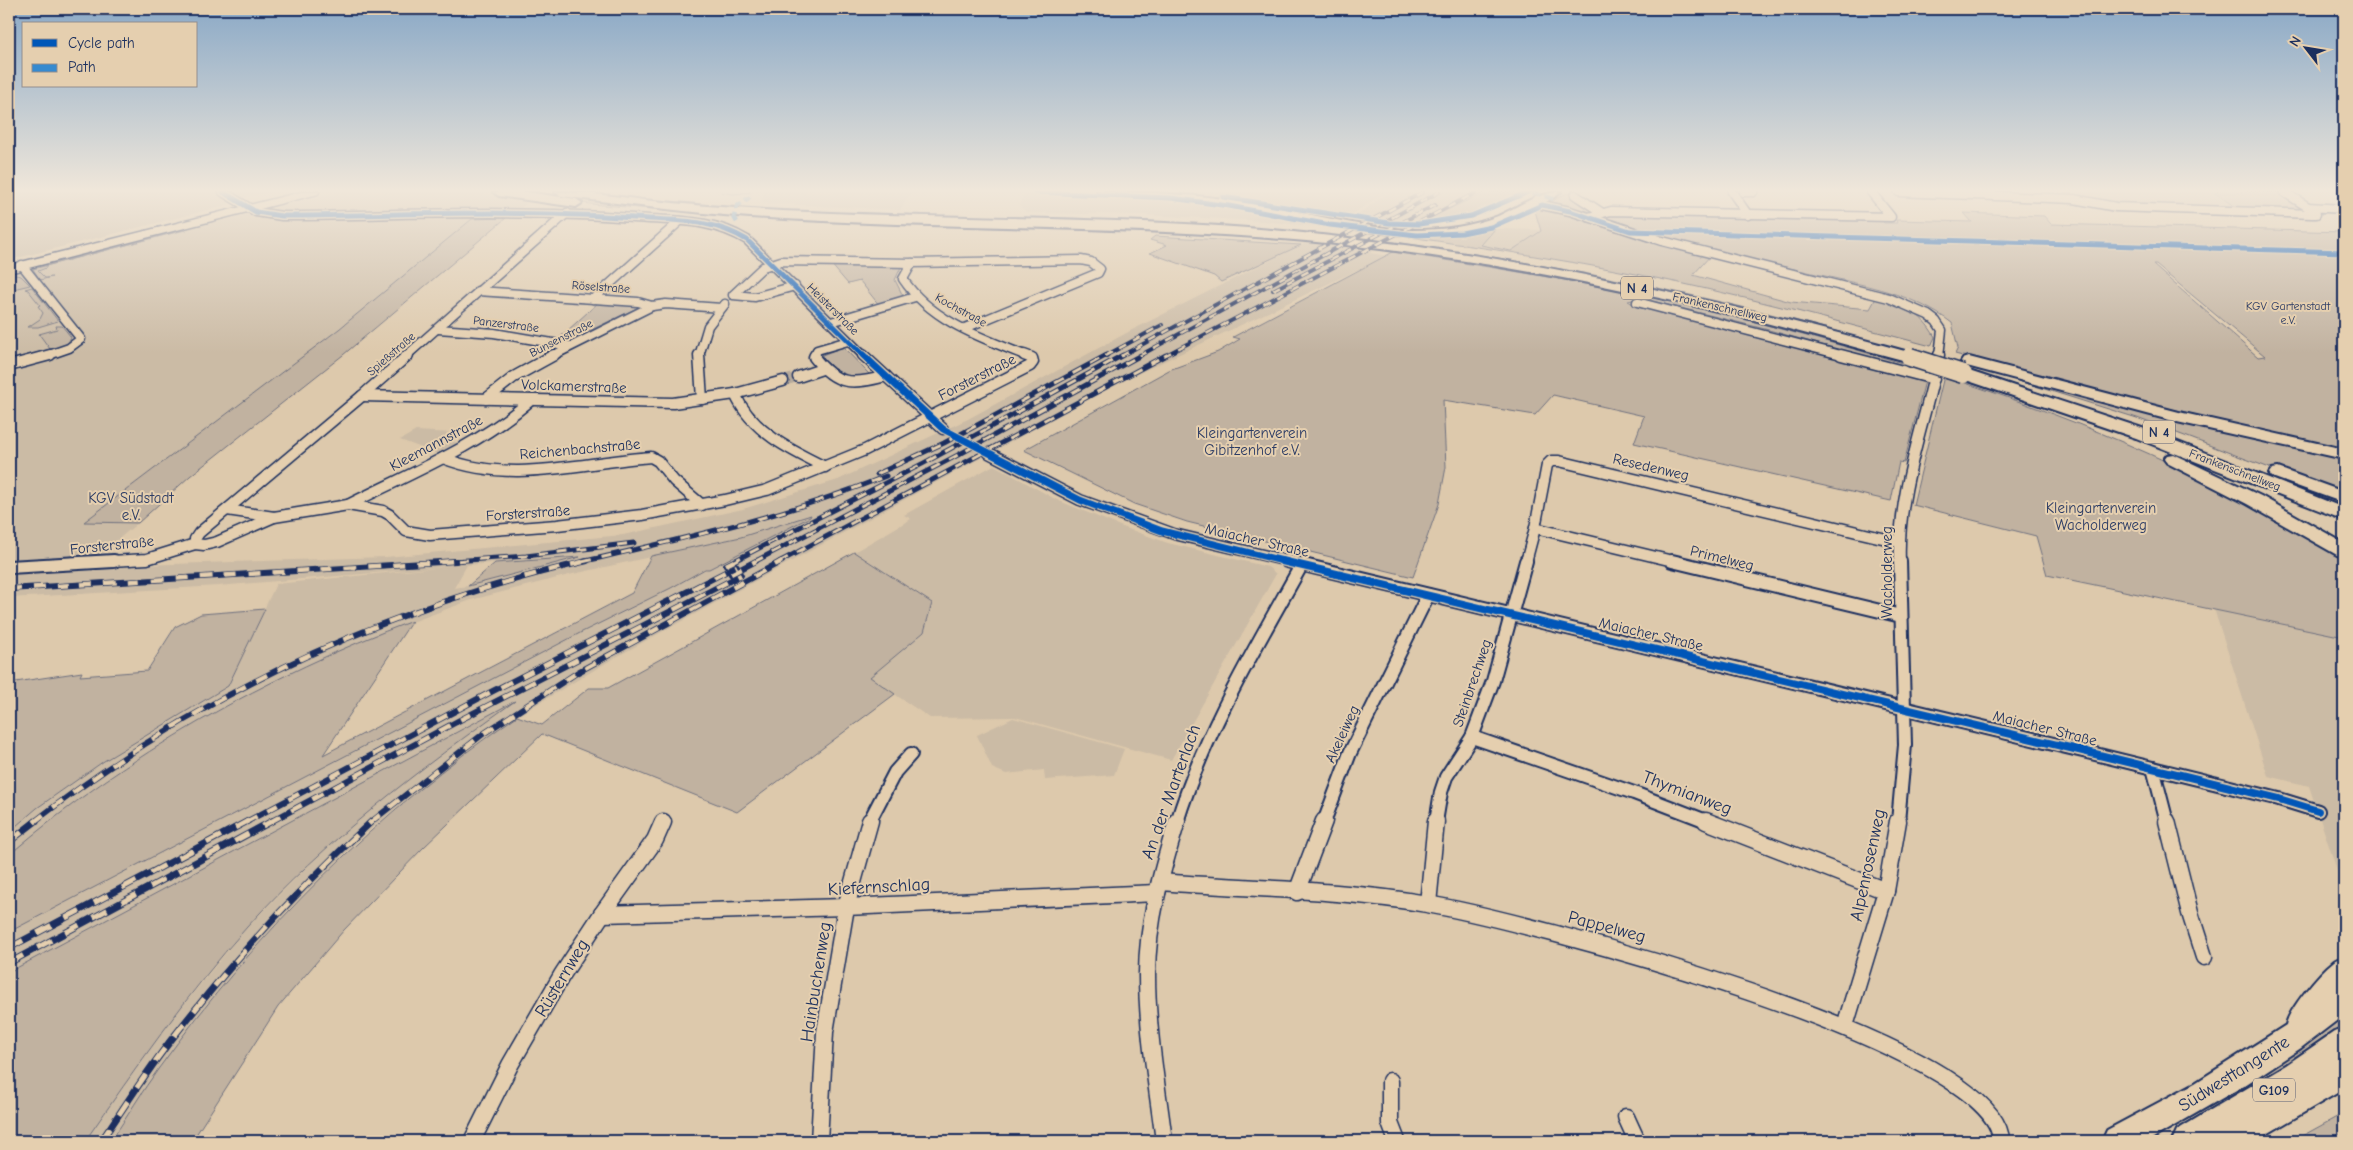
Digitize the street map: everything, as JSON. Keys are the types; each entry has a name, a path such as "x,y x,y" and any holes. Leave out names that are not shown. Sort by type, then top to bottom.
{"highway":[{"name":"Frankenschnellweg","path":"1389,246 1519,265 1649,290 1913,352"},
{"name":"Frankenschnellweg","path":"1430,246 1525,260 1654,284 1771,312 1875,340 2089,407 2228,457 2344,503"},
{"name":"Frankenschnellweg","path":"1966,367 2048,402 2227,466 2344,514"},
{"path":"1966,367 2344,454"},
{"path":"2048,402 2213,478 2340,549"},
{"path":"2228,457 2297,479 2344,498"},
{"path":"2288,1042 2326,989 2344,969"},
{"name":"Südwesttangente","path":"2118,1141 2201,1096 2288,1042 2344,998"},
{"name":"G109","path":"2194,1138 2297,1075 2344,1041"},
{"path":"2194,1138 2240,1133 2344,1072"}],"main road":[{"path":"9,263 81,246"},
{"path":"9,269 95,246"}],"street":[{"name":"Spießstraße","path":"195,544 199,534 362,396 530,246"},
{"path":"593,299 652,246"},
{"name":"Heisterstraße","path":"753,246 848,341 930,418"},
{"name":"Wacholderweg","path":"1681,246 1866,291 1910,306 1932,318 1942,330 1934,379 1904,501 1899,542 1905,708"},
{"path":"702,400 698,355 706,330 721,308 733,295 763,267 772,264 792,260 912,262 1081,260 1097,265 1100,270 1098,273 965,328"},
{"name":"Kochstraße","path":"912,262 903,279 915,297 932,310 965,328 1033,359"},
{"path":"9,366 62,350 78,343 81,339 22,265"},
{"path":"733,295 755,297 795,286"},
{"name":"Röselstraße","path":"478,291 638,302 652,306 666,304 721,308"},
{"path":"830,322 915,297"},
{"path":"1637,302 1934,379"},
{"name":"Bunsenstraße","path":"486,399 514,377 570,346 652,306"},
{"name":"Panzerstraße","path":"438,329 494,333 570,346"},
{"path":"848,341 817,350 814,357 822,369 844,382 863,382 886,376"},
{"name":"Forsterstraße","path":"9,567 147,558 180,550 195,544 204,545 217,542 274,518 348,504 357,508 382,510 390,514 405,531 430,535 622,520 702,505 768,489 825,467 930,418 1030,366 1033,359"},
{"path":"798,377 822,369"},
{"name":"Volckamerstraße","path":"362,396 673,403 735,394 784,381"},
{"path":"735,394 744,411 758,426 792,449 825,467"},
{"name":"Kleemannstraße","path":"348,504 443,458 516,415 531,400"},
{"path":"930,418 942,428"},
{"name":"Maiacher Straße","path":"990,453 1075,497 1132,520 1174,534 2153,768 2279,799 2318,811"},
{"name":"Reichenbachstraße","path":"443,458 467,467 500,470 565,467 651,457 659,462 674,481 697,498 702,505"},
{"name":"Resedenweg","path":"1511,615 1535,528 1547,465 1551,461 1559,461 1899,542"},
{"path":"227,510 274,518"},
{"name":"Primelweg","path":"1535,528 1901,616"},
{"name":"An der Marterlach","path":"1164,1141 1152,1038 1147,973 1152,922 1158,888 1177,823 1233,688 1302,564"},
{"name":"Akeleiweg","path":"1297,892 1350,753 1428,595"},
{"name":"Steinbrechweg","path":"1428,904 1441,792 1446,777 1472,737 1493,681 1511,615"},
{"name":"Alpenrosenweg","path":"1845,1026 1886,891 1899,816 1905,708"},
{"name":"Thymianweg","path":"1472,737 1634,793 1886,891"},
{"name":"Hainbuchenweg","path":"819,1141 825,1032 846,908 871,816 895,772 912,754"},
{"path":"2153,768 2190,913 2204,957"},
{"name":"Rüsternweg","path":"472,1141 510,1065 562,975 602,914 655,840 663,822"},
{"name":"Pappelweg","path":"1158,888 1297,892 1377,897 1428,904 1537,928 1643,957 1845,1026 1881,1042 1930,1068 1993,1115 2001,1136"},
{"name":"Kiefernschlag","path":"602,914 846,908 1158,888"},
{"path":"1390,1081 1390,1123 1397,1141"},
{"path":"1626,1117 1637,1141"}],"shaded area":[{"path":"9,246 66,246 9,260"},
{"path":"120,246 440,246 339,329 85,522 138,523 84,567 386,557 623,535 743,509 838,480 968,419 1132,330 1300,246 1343,246 1375,249 1370,253 1387,256 1120,382 616,657 517,716 475,745 363,836 296,902 208,1003 158,1070 111,1141 85,1141 164,1029 247,927 331,843 425,765 511,703 9,972 9,932 580,633 699,572 709,569 811,515 741,537 573,574 471,600 380,634 229,705 171,738 103,782 9,855 9,832 37,808 104,761 228,686 276,584 445,567 218,586 9,598 9,273","holes":["575,557 468,586 454,588 467,565"]},
{"path":"1484,246 1519,246 1511,251"},
{"path":"416,431 457,434 448,439 457,443 438,454 400,440"},
{"path":"994,465 1057,500 1120,526 1168,543 1268,567 1276,574 1171,760 1015,717 930,718 869,677 924,632 932,603 854,552 911,519 904,515"},
{"path":"2214,609 2344,637 2344,891 2309,786 2268,776"},
{"path":"1013,718 1124,749 1114,775 1045,780 1044,770 1006,774 992,768 977,735"}],"green space":[{"name":"KGV Südstadt e.V.","path":"440,246 473,246 343,355 190,476 138,523 84,522 339,329"},
{"path":"1166,246 1300,246 1221,282 1214,276 1150,253"},
{"path":"1399,246 1421,246 1457,251 1661,289 1795,320 1928,358 1774,317"},
{"name":"KGV Gartenstadt e.V.","path":"1467,246 1484,246 1511,251 1519,246 2344,246 2344,448 2149,404 1955,354 1958,348 1952,323 1924,306 1896,294 1805,271 1718,253 1710,256 1693,275 1791,302 1870,309 1876,298 1903,307 1917,315 1935,337 1931,346 1677,282 1554,259","holes":["2153,265 2156,265 2265,356 2258,357"]},
{"path":"100,252 46,266 46,268 38,271 45,278 52,277 40,280 33,269"},
{"name":"Kleingartenverein Gibitzenhof e.V.","path":"1393,252 1563,280 1664,300 1763,324 1927,370 1916,372 1769,330 1641,298 1628,301 1635,305 1925,381 1904,463 1899,462 1891,501 1634,443 1644,416 1553,395 1535,415 1443,400 1446,467 1439,504 1413,577 1187,522 1134,504 1024,450 1169,370 1218,352 1240,339 1233,337"},
{"path":"830,263 902,265 895,280 903,296 879,305 860,281 848,284"},
{"path":"10,274 21,276 30,285 9,290"},
{"path":"32,287 58,321 38,327 28,327 40,319 43,313 38,306 40,305 28,290 25,289"},
{"path":"599,302 632,304 639,307 566,342 557,340"},
{"path":"56,326 62,326 71,337 68,343 61,348 9,361 50,349 39,334 57,329"},
{"path":"843,347 871,376 856,378 844,375 823,359 822,355"},
{"path":"1966,369 2204,451 2344,506 2344,510 2273,481 1964,372"},
{"path":"2000,375 2344,457 2344,496 2137,418"},
{"name":"Kleingartenverein Wacholderweg","path":"1944,376 2048,412 2150,454 2249,503 2344,559 2344,637 2047,575 2036,536 1913,505"},
{"path":"811,515 709,569 705,569 580,633 9,932 9,855 101,784 150,751 252,692 359,642 412,621 323,755 632,593 651,556 741,537"},
{"path":"854,552 932,603 924,632 870,677 895,694 737,812 542,734 423,848 344,930 278,1007 192,1141 111,1141 159,1068 197,1017 279,922 368,833 465,753 517,716 542,725 589,688 608,688"},
{"path":"580,557 468,586 495,563"},
{"path":"265,609 228,686 104,761 37,808 9,832 9,683 82,672 80,676 147,671 175,627 201,614"},
{"path":"515,701 409,779 341,835 277,895 204,978 143,1059 85,1141 9,1141 9,972"},
{"path":"2344,1015 2344,1028 2307,1055 2232,1103 2221,1099"},
{"path":"2344,1113 2344,1141 2293,1141"}],"tunnel":[{"path":"783,381 798,377"},
{"path":"943,429 989,453"}],"railway":[{"path":"1121,356 1324,246"},
{"path":"1139,356 1341,246"},
{"path":"1273,290 1357,246"},
{"path":"1164,356 1375,246"},
{"path":"1105,356 1162,325"},
{"path":"877,474 944,443 1107,355"},
{"path":"732,562 924,463 1123,355"},
{"path":"754,562 958,455 1141,355"},
{"path":"779,562 1166,355"},
{"path":"582,562 736,525 811,503 886,476"},
{"path":"438,562 526,556 634,543"},
{"path":"9,589 456,561"},
{"path":"34,822 97,776 161,734 228,696 296,661 366,630 438,604 511,580 587,561"},
{"path":"731,574 756,561"},
{"path":"371,822 483,734 578,672 782,561"},
{"path":"726,565 732,562"},
{"path":"246,822 489,693 737,566"},
{"path":"270,822 458,721 741,575"},
{"path":"9,842 36,821"},
{"path":"9,948 248,821"},
{"path":"9,963 272,821"},
{"path":"101,1141 165,1048 221,978 319,871 372,821"}],"cycle path":[{"path":"753,246 848,341 943,429 1080,500 1162,531 2087,752 2279,799 2318,811"},
{"path":"2129,246 2344,252"}]}
